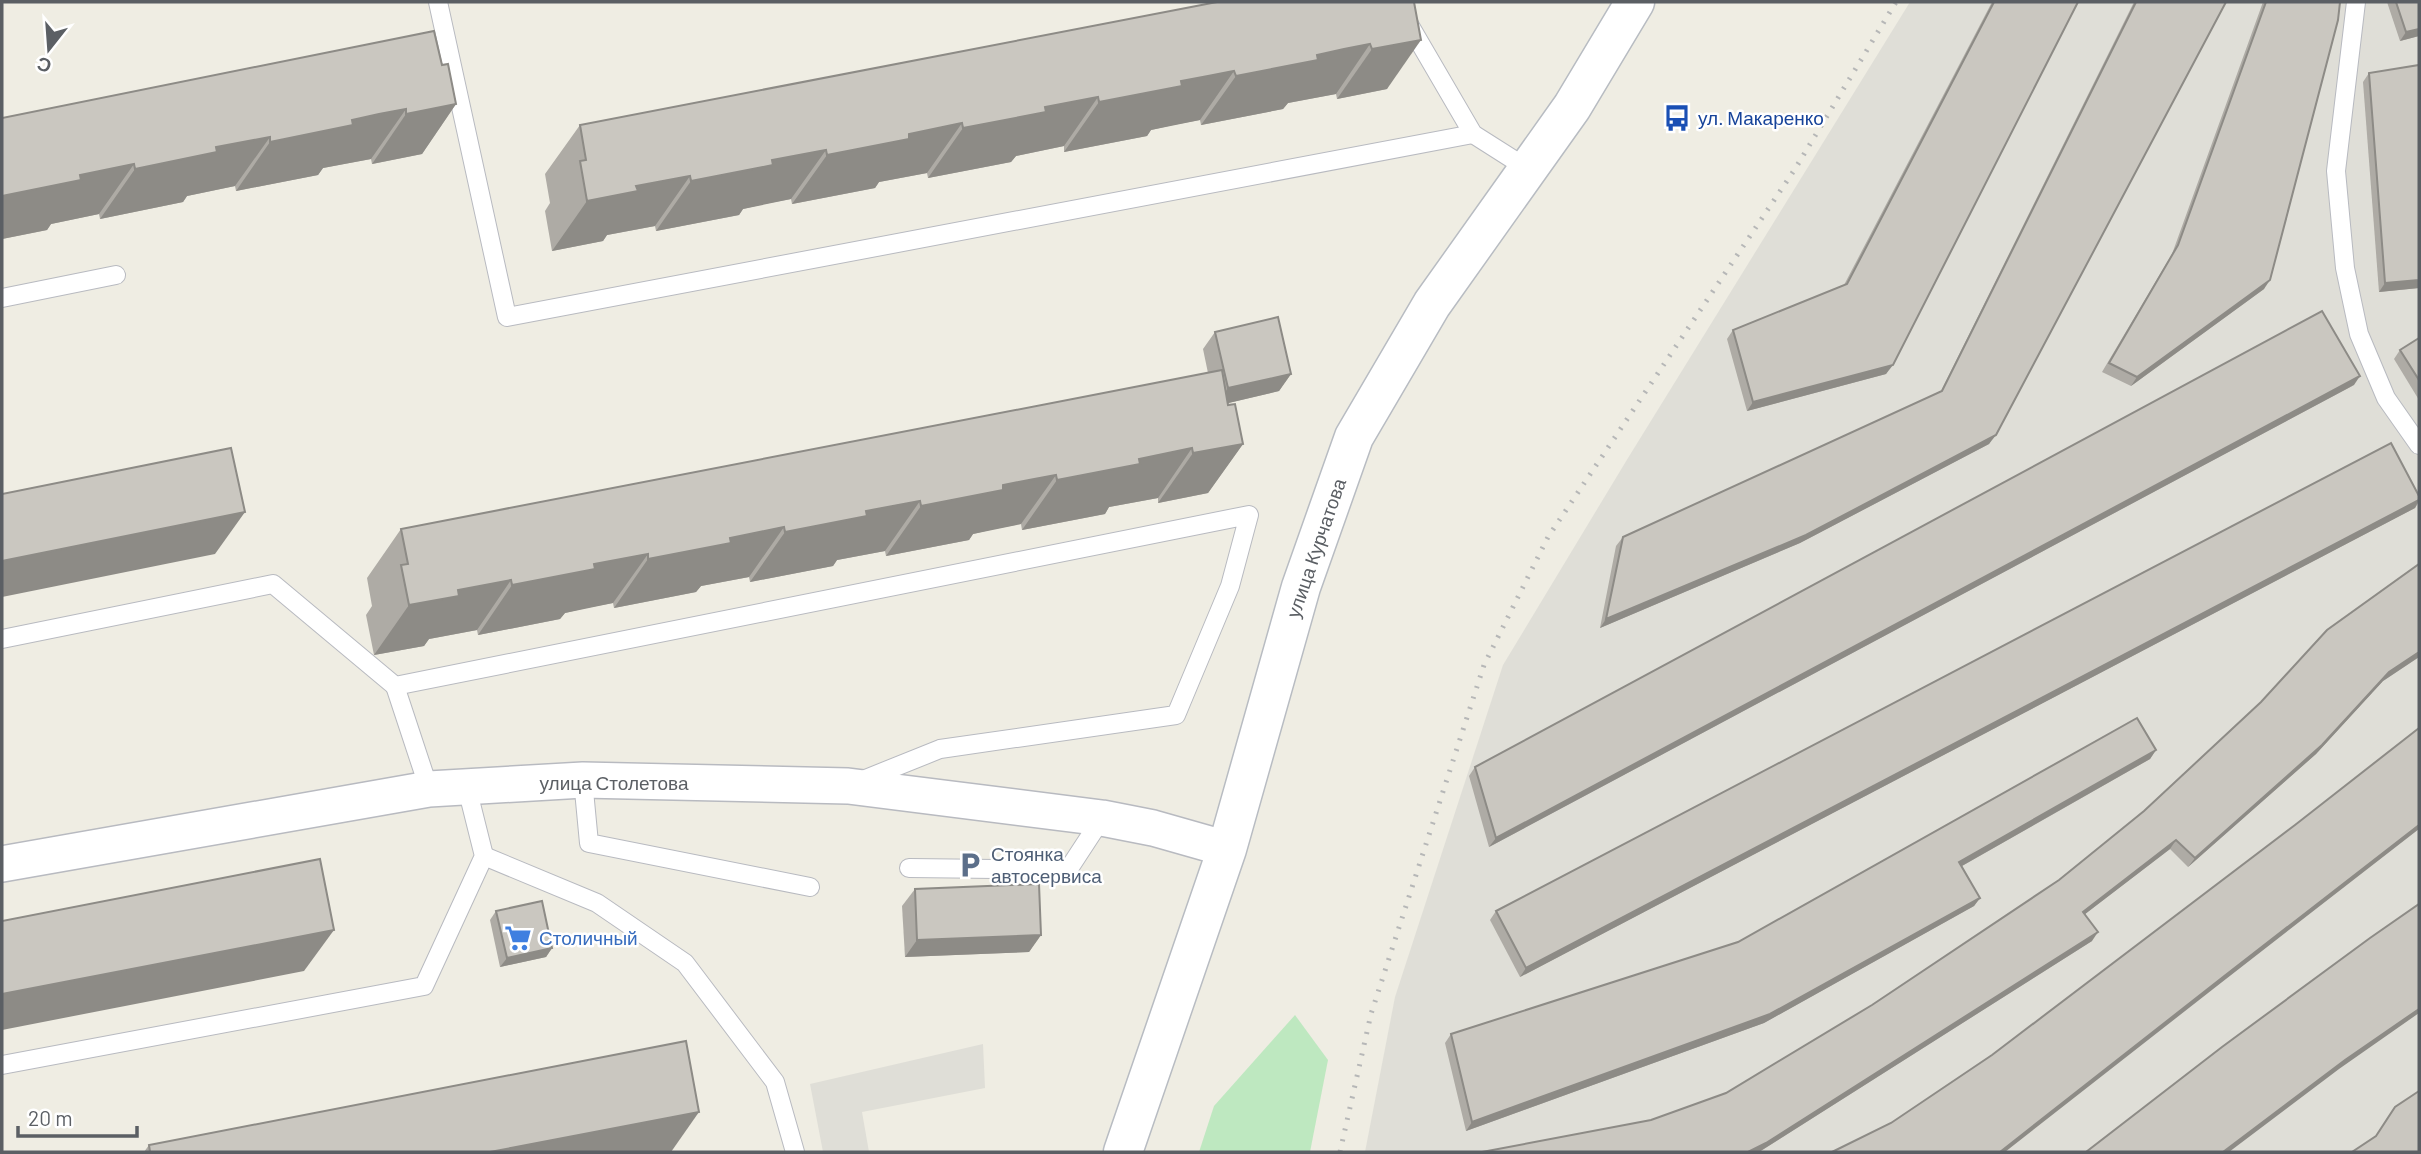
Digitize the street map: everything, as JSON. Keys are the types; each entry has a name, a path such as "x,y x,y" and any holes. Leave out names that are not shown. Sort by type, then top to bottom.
{"main road":[{"name":"улица Курчатова","path":"1123,1152 1227,849 1301,587 1354,437 1432,304 1572,107 1635,2"}],"street":[{"name":"улица Столетова","path":"2,864 429,789 583,780 848,786 1102,818 1153,828 1227,849"}],"lane":[{"path":"438,2 507,317 1473,134"},
{"path":"1396,2 1473,134 1528,169"},
{"path":"2356,2 2336,171 2345,268 2359,334 2386,398 2419,445"},
{"path":"2,298 116,275"},
{"path":"395,686 1249,515 1230,586 1177,715 940,749 848,786"},
{"path":"2,639 273,584 395,686 429,789"},
{"path":"583,780 589,843 810,887"},
{"path":"2,1065 424,986 484,856 467,788"},
{"path":"909,868 1068,870 1102,818"},
{"path":"484,856 597,903 685,963 775,1082 795,1152"}],"shaded area":[{"path":"1910,2 2419,2 2419,1152 1365,1152 1395,997 1503,665"},
{"path":"983,1044 985,1088 862,1112 869,1152 823,1152 810,1084"}],"green space":[{"path":"1295,1015 1328,1060 1310,1152 1199,1152 1214,1106"}],"building":[{"path":"1217,2 1414,2 1421,40 1372,49 1370,44 1344,49 1317,55 1318,60 1236,76 1234,71 1181,81 1182,86 1099,102 1098,97 1045,107 1046,112 963,128 962,123 909,134 909,139 827,155 826,150 772,160 773,165 691,181 690,176 636,186 638,191 587,201 580,161 586,160 580,125"},
{"path":"1994,2 2078,2 1893,365 1753,402 1733,330 1847,284"},
{"path":"2136,2 2226,2 1996,435 1806,535 1606,619 1623,537 1942,391"},
{"path":"2266,2 2340,2 2338,20 2270,280 2137,377 2109,363 2178,245"},
{"path":"2396,2 2419,2 2419,29 2406,32"},
{"path":"434,31 442,65 448,64 456,104 406,114 406,109 379,114 352,120 353,125 270,142 270,137 216,147 217,152 135,169 134,164 80,175 81,180 2,196 2,118"},
{"path":"2419,65 2419,280 2385,283 2369,73"},
{"path":"2322,311 2360,376 1496,838 1475,767"},
{"path":"1278,317 1291,374 1228,388 1215,332"},
{"path":"2419,338 2419,380 2400,350"},
{"path":"1222,370 1228,405 1235,404 1243,444 1193,453 1192,448 1139,459 1140,464 1057,480 1056,475 1029,480 1003,485 1003,490 921,506 920,501 866,511 867,516 785,532 784,527 730,538 731,543 648,559 648,554 594,564 595,569 512,585 511,580 458,590 459,596 409,605 401,565 408,564 401,529"},
{"path":"2391,443 2419,500 1526,968 1496,911"},
{"path":"231,448 245,512 2,561 2,494"},
{"path":"2419,564 2419,652 2389,672 2322,745 2195,858 2176,840 2083,912 2098,932 1766,1143 1748,1152 1482,1152 1651,1120 1726,1093 1872,1005 2059,880 2144,811 2261,702 2327,630"},
{"path":"2137,718 2156,750 1959,862 1980,898 1770,1014 1472,1122 1451,1034 1738,942"},
{"path":"2419,728 2419,825 2000,1152 1832,1152 1891,1123 1992,1055"},
{"path":"320,859 334,930 2,994 2,921"},
{"path":"1039,884 1041,935 917,940 915,889"},
{"name":"Столичный","path":"542,901 552,948 507,958 496,911"},
{"path":"2419,904 2419,1009 2345,1060 2223,1152 2086,1152 2222,1047"},
{"path":"686,1041 699,1112 490,1152 150,1152 149,1145"},
{"path":"2419,1091 2419,1152 2352,1152 2376,1136 2395,1107"}],"railway":[{"path":"1340,1152 1371,1014 1484,665 1548,537 1795,169 1896,2"}],"place":[{"name":"ул. Макаренко","path":"1677,118"},
{"name":"Стоянка автосервиса","path":"970,865"},
{"name":"Столичный","path":"518,938"}]}
